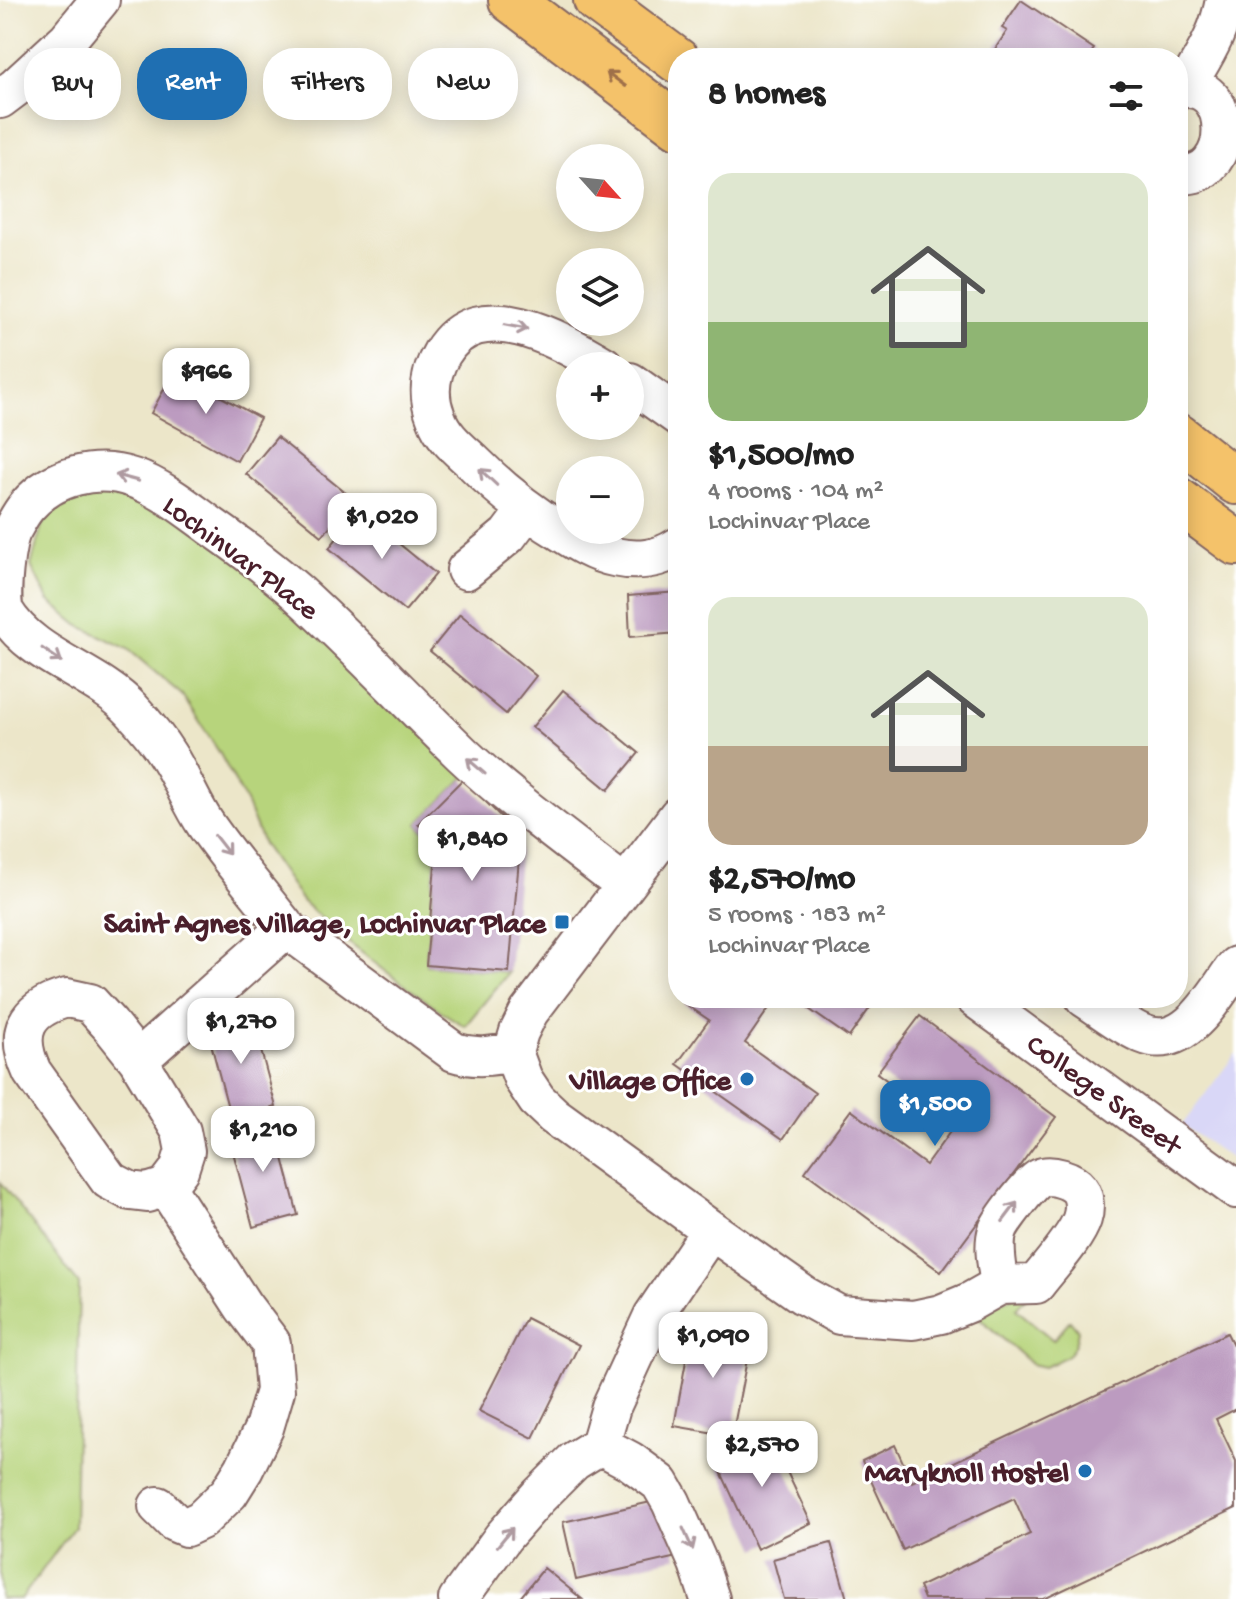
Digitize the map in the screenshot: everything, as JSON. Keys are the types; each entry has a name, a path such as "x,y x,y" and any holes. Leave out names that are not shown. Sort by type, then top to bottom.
{"main road":[{"path":"511,0 668,118"},
{"path":"596,0 668,54"},
{"path":"1188,444 1236,482"},
{"path":"1188,507 1236,543"}],"street":[{"path":"0,99 67,40 100,0"},
{"path":"1193,90 1221,22 1225,0"},
{"path":"1193,90 1227,63 1236,28"},
{"path":"1188,174 1203,172 1230,158 1230,116 1221,101 1193,90"},
{"path":"580,352 536,331 512,325 488,323 464,330 446,346 433,368 431,393 435,416 446,437 495,484 526,511 584,546 613,557 639,560 668,553"},
{"path":"644,392 668,409"},
{"name":"Lochinvar Place","path":"513,1052 485,1058 467,1057 454,1052 286,928 205,824 168,756 129,707 22,634 2,607 2,565 9,533 27,506 48,488 70,477 91,472 134,478 188,509 296,591 463,755 624,885"},
{"path":"466,570 508,535 526,511"},
{"path":"668,829 529,1012 519,1032 513,1052 523,1079 537,1100 554,1116 711,1230 803,1295 839,1315 913,1320 941,1314 1018,1285"},
{"path":"138,1060 286,928"},
{"path":"1101,1008 1144,1035 1169,1037 1195,1021 1236,966"},
{"path":"67,998 90,1003 138,1060 181,1131 185,1151 179,1170 166,1187 147,1193 130,1191 109,1180 32,1072 25,1057 23,1036 31,1017 49,1002 67,998"},
{"name":"College Sreeet","path":"995,1008 1236,1189"},
{"path":"158,1506 174,1522 186,1527 201,1520 229,1493 264,1428 275,1391 271,1343 243,1306 166,1187"},
{"path":"458,1599 503,1537 538,1497 574,1461 600,1445 611,1407 653,1316 711,1230"},
{"path":"600,1445 630,1461 660,1483 698,1563 710,1599"}],"shaded area":[{"path":"1236,1053 1236,1162 1182,1125"}],"green space":[{"path":"109,477 208,522 469,773 418,824 437,844 426,965 509,972 465,1026 384,970 302,901 263,844 246,802 219,752 182,695 128,649 78,625 48,600 31,566 42,525 69,488"},
{"path":"0,1182 79,1284 74,1527 21,1599 0,1599"},
{"path":"1033,1289 1016,1309 1053,1340 1070,1320 1078,1330 1072,1350 1044,1367 1031,1364 973,1312"}],"building":[{"path":"1021,0 1093,48 996,48 1007,31 1002,28"},
{"path":"174,371 260,418 237,461 151,413"},
{"path":"277,437 353,499 322,536 246,474"},
{"path":"359,511 436,574 405,611 329,548"},
{"path":"668,593 668,634 630,637 628,596"},
{"path":"460,614 536,676 506,714 430,651"},
{"path":"563,690 639,753 608,790 532,727"},
{"path":"463,779 521,837 509,972 426,965 437,844 418,824"},
{"name":"Village Office","path":"691,1008 769,1008 745,1043 815,1093 783,1139 677,1064 709,1020"},
{"path":"807,1008 870,1008 849,1037"},
{"path":"251,1013 276,1107 231,1119 206,1025"},
{"path":"920,1016 1056,1117 941,1272 805,1172 851,1110 926,1165 952,1129 877,1073"},
{"path":"273,1120 298,1215 253,1227 228,1133"},
{"path":"526,1318 579,1345 533,1438 479,1411"},
{"path":"693,1323 752,1334 732,1436 674,1426"},
{"name":"Maryknoll Hostel","path":"1227,1333 1236,1351 1236,1409 1216,1419 1236,1461 1236,1508 1044,1599 924,1599 919,1587 1030,1534 1014,1498 903,1550 862,1461 895,1445 912,1482"},
{"path":"767,1429 811,1523 757,1549 713,1455"},
{"path":"664,1499 677,1557 576,1580 563,1522"},
{"path":"831,1543 847,1599 784,1599 773,1559"},
{"path":"544,1568 582,1599 519,1599"}],"place":[{"name":"Saint Agnes Village, Lochinvar Place","path":"562,922"},
{"name":"Village Office","path":"747,1079"},
{"name":"Maryknoll Hostel","path":"1085,1471"}]}
